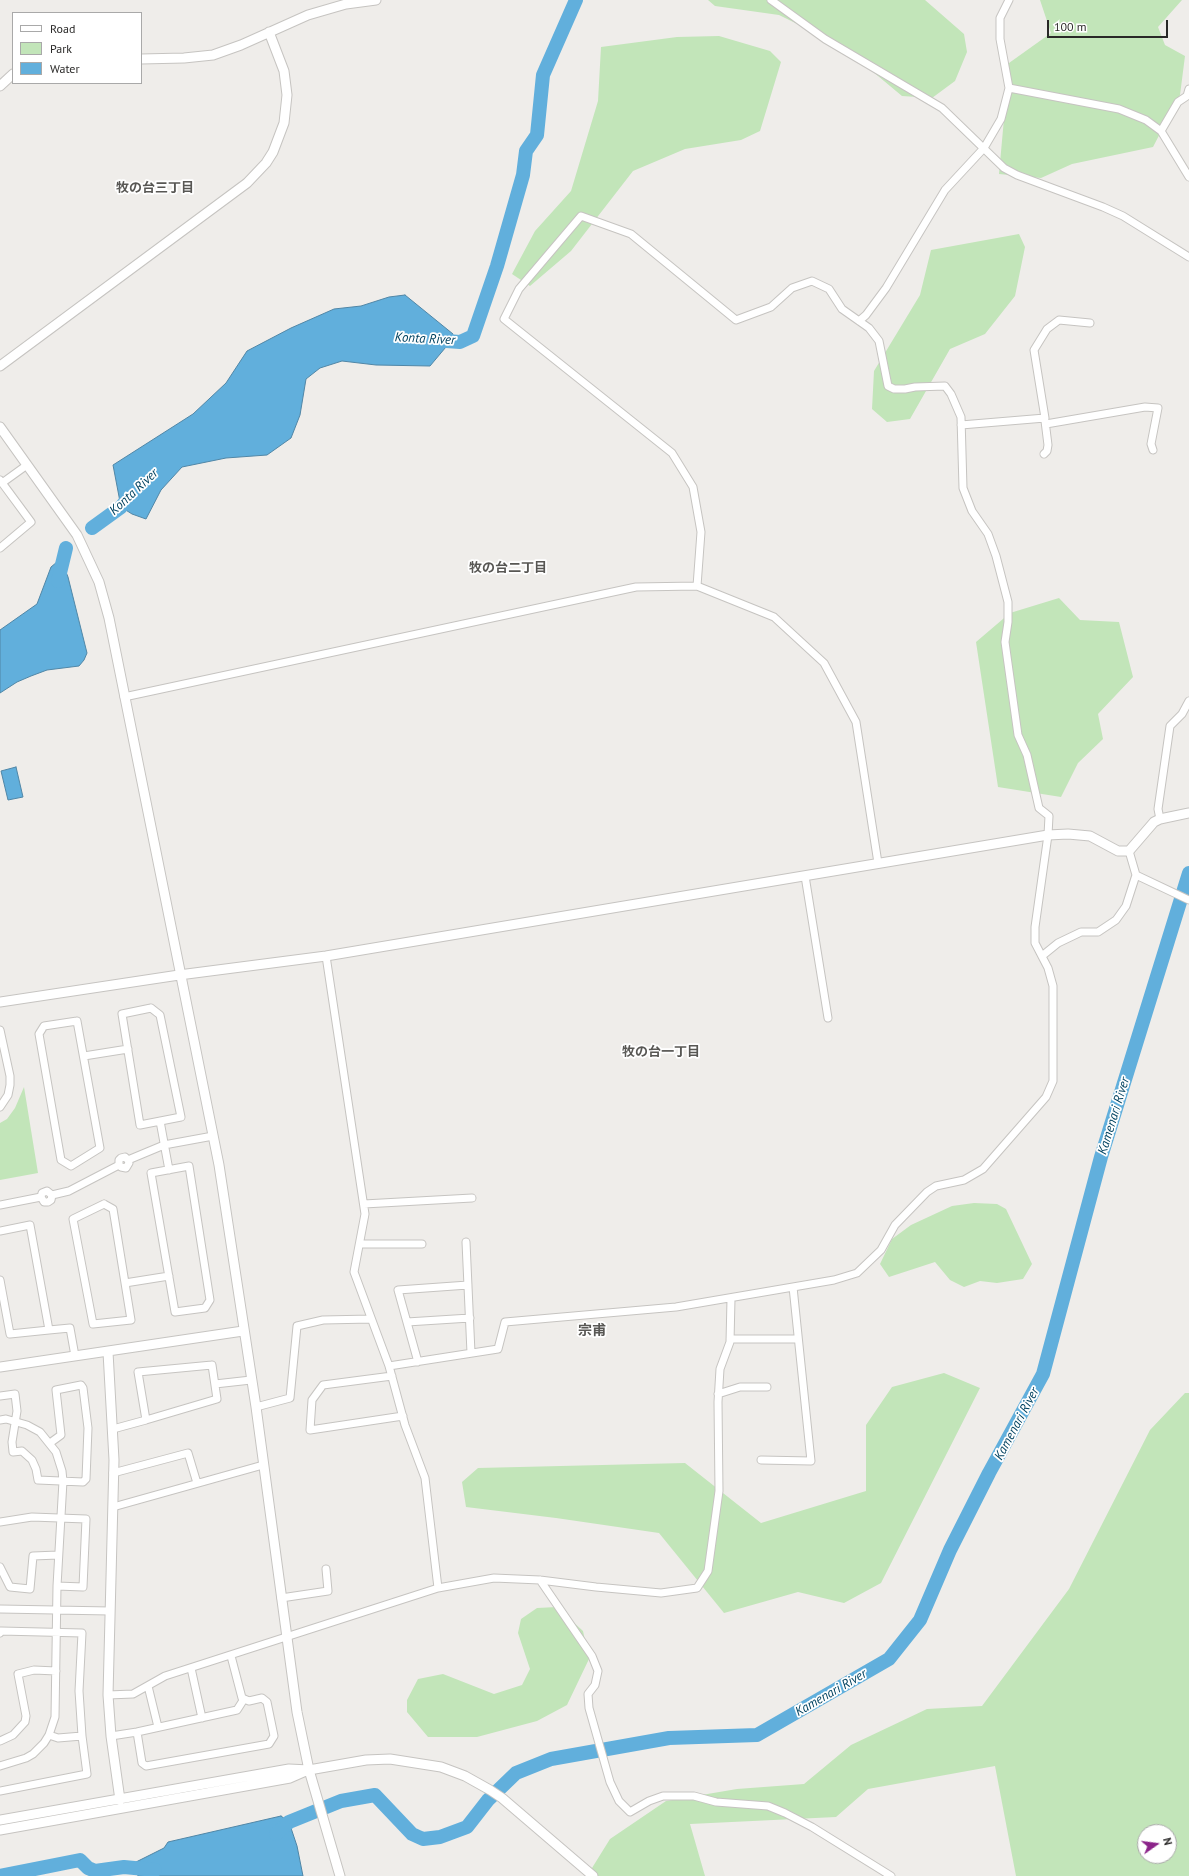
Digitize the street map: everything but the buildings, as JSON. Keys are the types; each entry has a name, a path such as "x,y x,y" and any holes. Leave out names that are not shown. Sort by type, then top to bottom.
{"street":[{"path":"142,59 184,58 213,55 308,15 346,4 376,0"},
{"path":"771,0 825,38 942,108 1004,168 1017,175 1110,210 1154,235 1189,258"},
{"path":"858,321 866,315 886,288 945,190 984,148 1001,119 1009,88 1000,39 1000,18 1009,0"},
{"path":"0,366 247,183 266,163 273,152 284,123 287,95 284,71 269,32"},
{"path":"0,86 12,75"},
{"path":"1009,88 1119,109 1146,120 1161,131 1189,176"},
{"path":"1161,131 1178,102 1186,96 1189,89"},
{"path":"389,1366 498,1349 505,1322 676,1307 731,1299 834,1280 857,1273 881,1250 895,1225 927,1192 936,1186 964,1180 983,1169 1046,1097 1053,1081 1053,986 1048,968 1035,943 1035,927 1048,835 1049,816 1039,808 1027,755 1018,735 1005,642 1008,622 1008,602 996,556 988,534 972,511 963,488 961,417 957,404 945,386 915,387 905,390 894,389 888,386 879,340 869,328 842,309 829,289 812,281 792,288 771,307 736,320 631,234 581,216 519,289 504,319 672,453 693,488 701,532 697,586"},
{"path":"1044,454 1047,451 1048,445 1034,350 1047,329 1059,320 1090,323"},
{"path":"961,425 1045,421 1145,407 1158,408 1151,444 1153,450"},
{"path":"0,427 78,535 99,582 108,618 219,1165 243,1331 256,1408 286,1636 298,1712 309,1770 340,1876"},
{"path":"0,548 31,522 1,481 27,465"},
{"path":"124,697 636,587 697,586 774,617 824,663 856,722 878,863"},
{"path":"1160,819 1158,809 1170,726 1182,714 1189,701"},
{"path":"0,1002 180,974 326,956 1048,835 1090,836 1118,851 1129,851 1154,822 1160,819 1188,813"},
{"path":"1042,956 1058,942 1081,932 1098,932 1116,920 1126,906 1136,875 1129,851"},
{"path":"1136,875 1189,900"},
{"path":"805,876 828,1018"},
{"path":"326,956 366,1214 354,1272 389,1366 403,1416 425,1478 438,1588"},
{"path":"151,1008 160,1015 181,1117 140,1125 128,1049 122,1014 151,1008"},
{"path":"77,1021 84,1056 100,1148 71,1166 61,1160 39,1034 44,1026 77,1021"},
{"path":"0,1030 10,1076 8,1096 0,1107"},
{"path":"84,1056 128,1049"},
{"path":"160,1121 169,1170"},
{"path":"0,1205 41,1197 44,1202 48,1202 51,1200 52,1195 69,1191 119,1165 126,1168 129,1164 128,1160 164,1145 213,1136"},
{"path":"189,1166 210,1300 205,1308 175,1312 151,1173 169,1170 189,1166"},
{"path":"364,1204 472,1198"},
{"path":"104,1204 112,1209 125,1283 131,1320 93,1324 73,1219 104,1204"},
{"path":"0,1231 30,1225 48,1330"},
{"path":"466,1242 471,1353"},
{"path":"360,1244 422,1244"},
{"path":"125,1283 169,1276"},
{"path":"0,1280 2,1300 10,1334 70,1328 75,1356"},
{"path":"418,1362 398,1290 468,1285"},
{"path":"761,1460 811,1461 792,1287"},
{"path":"108,1695 133,1694 165,1676 231,1656 286,1636 438,1588 494,1578 540,1580 662,1593 697,1588 708,1571 719,1492 718,1394 720,1369 730,1339 731,1299"},
{"path":"407,1322 470,1318"},
{"path":"256,1408 290,1398 297,1326 323,1320 371,1319"},
{"path":"0,1367 243,1331"},
{"path":"730,1339 798,1339"},
{"path":"108,1352 113,1429 108,1695 111,1736 120,1800"},
{"path":"113,1429 146,1420 217,1399 212,1365 138,1372 146,1420"},
{"path":"392,1376 323,1385 312,1400 310,1430 403,1416"},
{"path":"215,1384 251,1380"},
{"path":"0,1396 14,1394 17,1411 12,1442 13,1452 22,1451 32,1460 36,1469 38,1480 83,1482 86,1479 88,1428 83,1388 80,1385 56,1390 61,1435 50,1443"},
{"path":"718,1394 740,1387 767,1387"},
{"path":"0,1420 15,1421 40,1432 50,1443 60,1462 63,1481 58,1555 55,1717 49,1735 44,1743 26,1758 0,1766"},
{"path":"113,1473 188,1453 197,1483"},
{"path":"112,1507 263,1464"},
{"path":"0,1522 32,1517 86,1519 83,1587 57,1586"},
{"path":"0,1568 10,1587 30,1588 33,1556 58,1555"},
{"path":"281,1598 328,1591 326,1568"},
{"path":"540,1580 581,1638 592,1656 598,1671 595,1685 588,1694 589,1708 610,1782 619,1801 630,1812 649,1800 663,1796 694,1796 716,1802 768,1806 786,1813 812,1827 891,1876"},
{"path":"0,1609 110,1611"},
{"path":"0,1633 1,1631 82,1633 80,1691 82,1736 87,1774 0,1791"},
{"path":"137,1732 142,1763 146,1766 269,1744 274,1736 267,1702 262,1698 249,1701 240,1696 231,1656"},
{"path":"191,1668 202,1718"},
{"path":"0,1741 13,1735 25,1722 26,1716 18,1674 34,1670 56,1671"},
{"path":"148,1686 158,1727"},
{"path":"111,1736 137,1732 237,1710 244,1699"},
{"path":"49,1735 58,1738 82,1736"},
{"path":"0,1820 289,1769 309,1770 366,1760 390,1759 425,1763 465,1776 502,1798 593,1876"},
{"path":"0,1830 290,1778 309,1770"}],"green space":[{"path":"708,0 925,0 964,34 967,52 955,81 932,98 902,96 842,46 779,15 715,6"},
{"path":"1040,0 1182,0 1158,27 1165,45 1185,56 1180,95 1153,147 1072,164 1041,178 999,174 1009,63 1051,33"},
{"path":"719,36 770,51 781,62 760,131 741,140 685,149 633,171 571,251 530,286 512,274 535,231 571,191 598,101 601,47 677,37"},
{"path":"1019,234 1025,247 1015,296 985,334 950,349 910,419 887,422 872,409 874,371 920,295 931,250"},
{"path":"1059,598 1080,620 1119,622 1133,677 1098,714 1103,739 1078,763 1061,797 998,787 976,642 1010,613"},
{"path":"24,1087 38,1173 0,1180 0,1123 7,1119 15,1108"},
{"path":"974,1203 997,1204 1006,1209 1032,1264 1023,1279 997,1283 980,1281 964,1287 950,1280 935,1262 889,1277 880,1264 892,1239 911,1225 952,1206"},
{"path":"944,1373 980,1388 881,1583 844,1603 798,1592 724,1613 659,1533 466,1507 462,1482 478,1468 685,1463 761,1523 866,1491 866,1425 892,1387"},
{"path":"1185,1393 1189,1393 1189,1876 1016,1876 995,1766 868,1789 836,1817 690,1824 705,1876 587,1876 610,1839 666,1801 737,1789 804,1784 851,1745 927,1709 982,1706 1069,1589 1150,1430"},
{"path":"557,1607 583,1631 589,1659 567,1705 537,1721 477,1737 428,1737 407,1712 407,1700 418,1679 443,1674 494,1694 522,1685 530,1669 518,1633 521,1619 537,1608"}],"water":[{"path":"405,295 453,334 451,341 430,366 376,365 342,361 320,368 306,379 300,415 291,438 267,455 226,458 182,467 161,490 146,519 132,514 121,507 113,465 193,414 226,383 247,351 291,328 334,309 361,306 389,297"},
{"path":"57,562 62,562 68,577 87,653 84,660 79,666 47,670 31,676 17,682 0,693 0,630 37,604 51,567"},
{"path":"16,767 23,797 8,800 1,771"},
{"path":"281,1816 289,1822 297,1846 303,1876 138,1876 136,1862 164,1848 168,1842"}],"waterway":[{"name":"Konta River","path":"433,340 460,342 473,336 497,266 523,175 526,151 537,135 543,75 576,0"},
{"name":"Konta River","path":"92,528 121,507 132,493"},
{"name":"Konta River","path":"58,581 66,548"},
{"name":"Kamenari River","path":"276,1834 289,1822 341,1801 375,1795 412,1834 423,1839 440,1837 467,1827 488,1800 516,1773 551,1759 669,1738 757,1735 889,1659 920,1620 950,1550 989,1473 1043,1374 1101,1157 1189,873"},
{"name":"Kamenari River","path":"0,1876 80,1860 88,1868 95,1871 124,1867 155,1870"}],"district":[{"name":"牧の台三丁目","path":"155,188"},
{"name":"牧の台二丁目","path":"508,568"},
{"name":"牧の台一丁目","path":"661,1052"},
{"name":"宗甫","path":"592,1331"}]}
